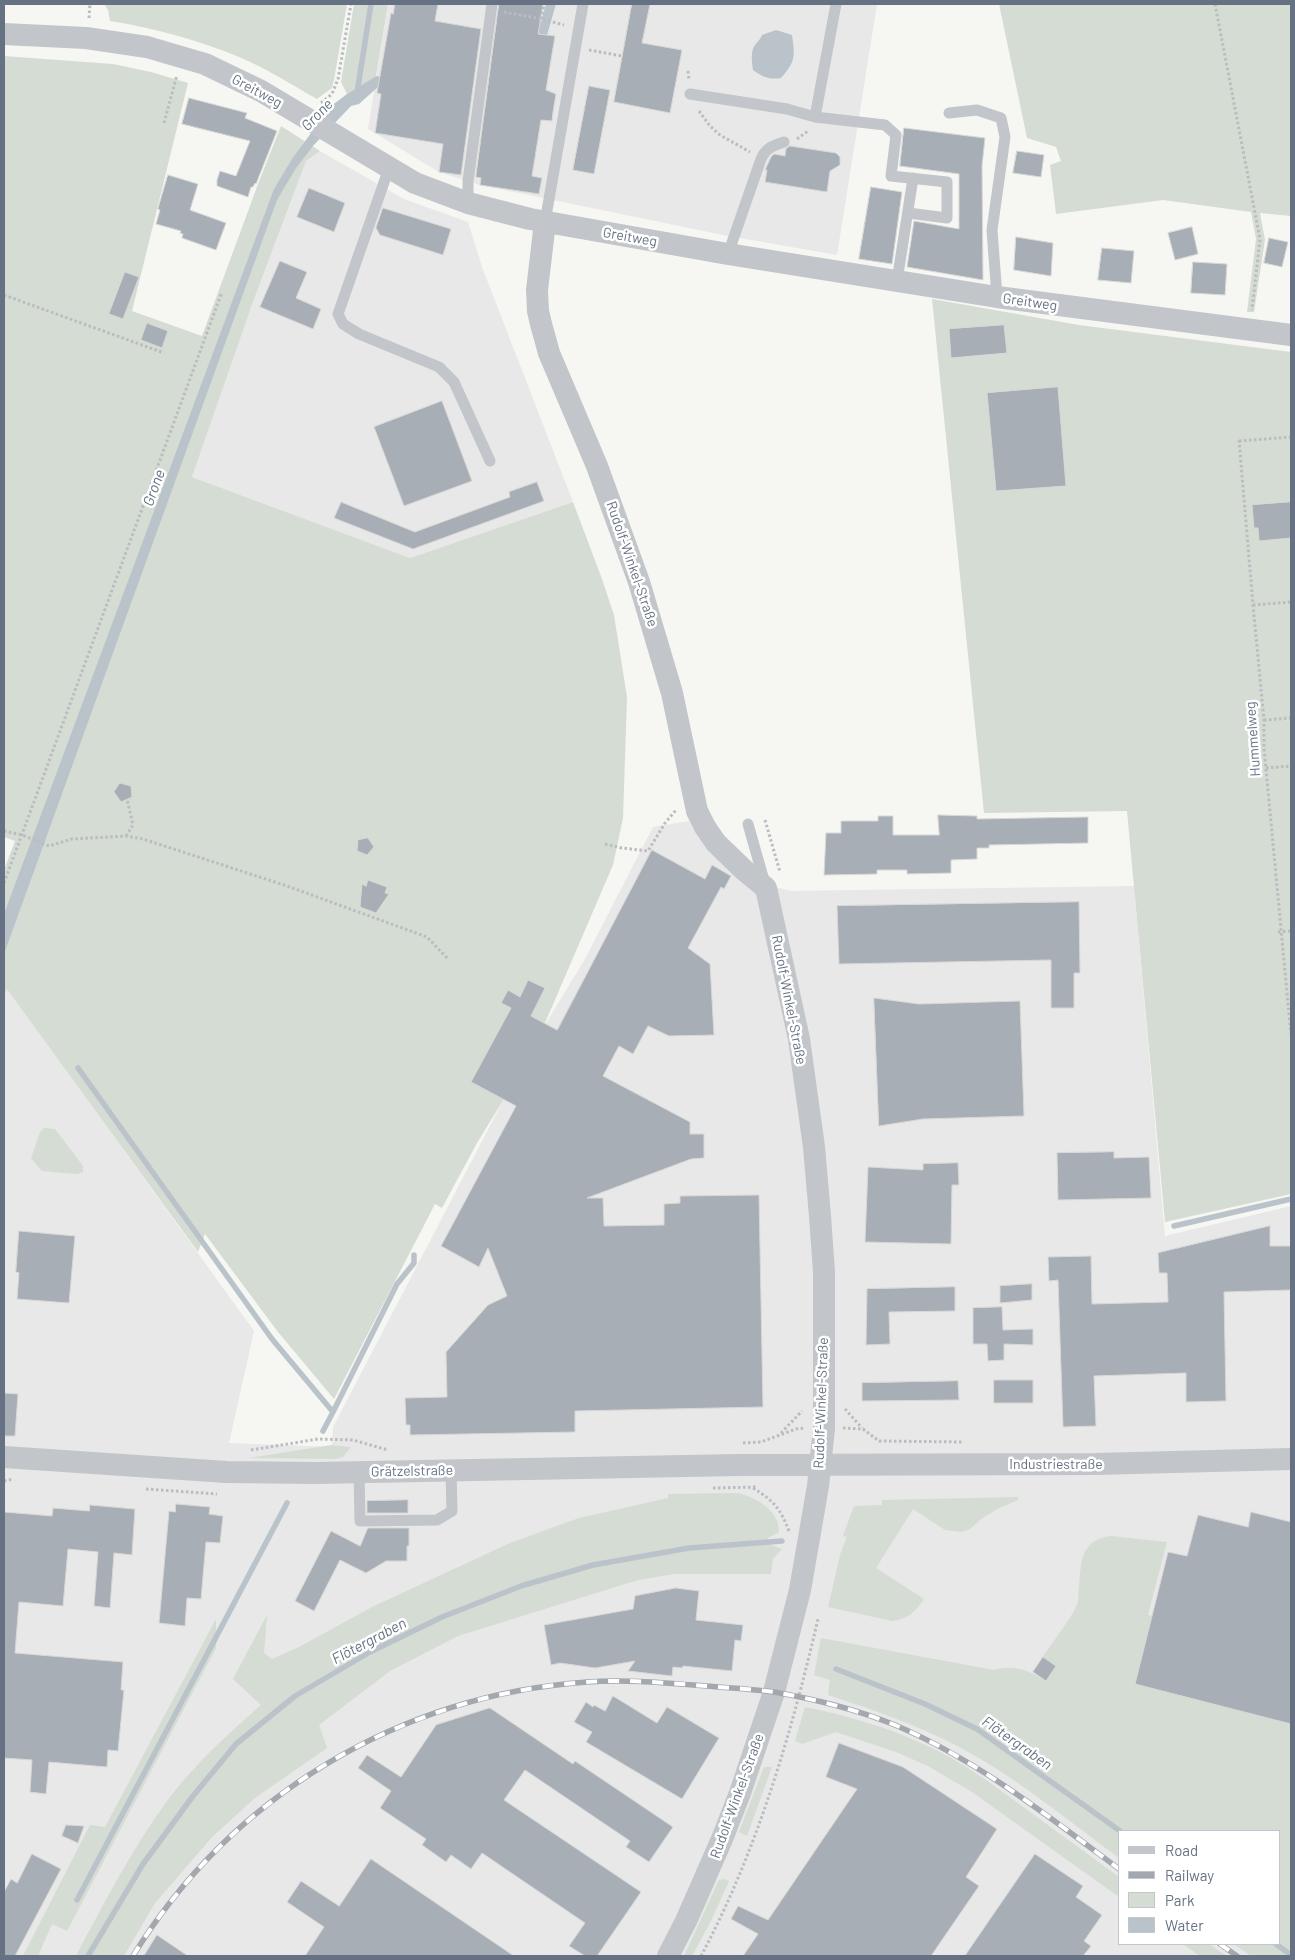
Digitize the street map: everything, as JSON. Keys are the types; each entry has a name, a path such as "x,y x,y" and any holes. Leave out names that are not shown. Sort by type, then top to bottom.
{"street":[{"name":"Greitweg","path":"4,34 86,38 147,46 205,64 261,91 416,183 468,203 545,222 728,254 997,297 1291,335"},
{"name":"Rudolf-Winkel-Straße","path":"545,222 538,290 538,311 541,324 549,353 597,466 639,582 672,693 696,806 704,827 716,843 766,888 799,1039 814,1148 824,1272 824,1428 821,1464 800,1590 774,1692 740,1793 686,1921 668,1956"},
{"name":"Grätzelstraße","path":"4,1457 226,1472 451,1471 821,1464"},
{"name":"Industriestraße","path":"821,1464 1095,1464 1291,1459"}],"lane":[{"path":"545,222 583,4"},
{"path":"815,117 836,4"},
{"path":"468,203 468,181 492,7"},
{"path":"690,94 787,109 815,117 885,125 896,135 891,176 947,182 947,218 908,213"},
{"path":"949,113 977,110 1001,118 1005,137 992,230 997,297"},
{"path":"728,254 765,150 784,142"},
{"path":"389,168 338,314 343,324 359,334 439,367 454,382 490,461"},
{"path":"897,281 913,178"},
{"name":"Rudolf-Winkel-Straße","path":"748,824 766,888"},
{"path":"359,1472 360,1521 437,1520 452,1511 451,1471"}],"path":[{"path":"308,119 336,87 351,4"},
{"path":"541,19 544,4"},
{"path":"1215,4 1260,239 1250,330"},
{"path":"492,7 554,22"},
{"path":"576,48 622,56"},
{"path":"164,123 181,57"},
{"path":"688,70 690,94 710,126 720,135 761,159"},
{"path":"784,142 798,138 809,130 815,117"},
{"path":"4,883 222,292"},
{"path":"4,295 164,353"},
{"name":"Hummelweg","path":"1291,437 1239,440 1252,606 1264,720 1266,768 1280,932 1291,1035"},
{"path":"1252,606 1291,602"},
{"path":"1264,720 1291,718"},
{"path":"1266,768 1291,766"},
{"path":"126,836 133,825 127,799"},
{"path":"605,844 648,851 665,823 678,808 696,806"},
{"path":"4,831 22,835 49,846 72,839 126,836 144,838 427,937 448,959"},
{"path":"1280,932 1291,931"},
{"path":"780,1434 800,1415 805,1406"},
{"path":"738,1443 761,1442 796,1429 824,1428"},
{"path":"244,1451 318,1439 353,1440 389,1451"},
{"path":"752,1488 771,1499 783,1515 790,1534"},
{"path":"701,1956 712,1935 756,1831 789,1735 818,1620"}],"shaded area":[{"path":"388,4 877,4 837,255 728,236 480,185 439,172 368,129"},
{"path":"320,151 404,199 468,222 482,267 573,502 410,558 192,477 253,302 306,161"},
{"path":"689,821 709,852 739,878 791,891 1134,886 1165,1236 1291,1206 1291,1956 4,1956 4,996 7,988 254,1331 229,1443 337,1447 337,1445 332,1445 333,1427 504,1099 537,1038 585,959 653,827"}],"green space":[{"path":"104,4 347,4 332,88 317,99 259,66 208,45 176,35 110,21 108,10"},
{"path":"354,4 388,4 376,76 347,94 341,82"},
{"path":"999,4 1291,4 1291,216 1260,213 1265,240 1254,312 1247,312 1256,239 1251,212 1163,200 1056,214 1050,165 1061,161 1056,147 1027,138"},
{"path":"4,56 113,64 151,72 188,83 132,311 202,336 281,126 320,151 306,161 253,302 192,477 410,558 573,502 614,615 627,697 623,818 613,865 545,1023 442,1208 435,1204 334,1399 278,1332 205,1234 198,1252 7,989 4,996 4,870 15,841 4,837"},
{"path":"932,299 1079,325 1291,352 1291,1194 1165,1222 1127,811 984,813"},
{"path":"44,1128 55,1129 83,1166 83,1172 77,1174 42,1171 31,1158 40,1132"},
{"path":"332,1445 351,1447 343,1457 335,1459 249,1458"},
{"path":"737,1493 751,1497 765,1506 771,1511 778,1524 779,1532 768,1538 766,1543 782,1549 773,1559 771,1574 674,1574 638,1580 458,1636 390,1671 319,1725 327,1748 255,1798 213,1836 155,1903 124,1956 76,1956 130,1857 167,1801 223,1739 261,1705 233,1679 267,1615 264,1653 272,1659 299,1647 374,1606 510,1543 579,1518 668,1498 668,1494"},
{"path":"1018,1497 1018,1500 999,1508 981,1519 970,1529 961,1532 945,1530 913,1509 876,1568 924,1599 907,1617 892,1621 828,1607 840,1555 847,1537 843,1536 854,1506 882,1505 882,1500"},
{"path":"1111,1536 1167,1542 1148,1615 1152,1616 1135,1684 1291,1724 1291,1956 1251,1956 1235,1945 1280,1945 1280,1830 1118,1830 1118,1857 1033,1793 979,1758 924,1730 828,1695 830,1680 814,1675 821,1638 994,1670 1001,1668 1021,1669 1046,1681 1056,1666 1043,1657 1077,1605 1080,1571 1087,1548 1101,1538"},
{"path":"216,1619 216,1648 67,1931 52,1924 38,1956 23,1956 90,1825 105,1827"},
{"path":"805,1707 850,1717 879,1726 936,1750 977,1774 1118,1876 1118,1896 972,1792 928,1766 896,1752 836,1732 802,1744 795,1741"},
{"path":"764,1767 772,1767 747,1836 739,1832"},
{"path":"719,1880 729,1881 711,1921 692,1956 684,1956"},
{"path":"1184,1945 1210,1945 1226,1956 1200,1956"}],"water":[{"path":"546,4 556,4 547,35 497,27 497,15 541,22"},
{"path":"776,30 792,35 794,53 792,62 786,72 781,78 773,79 753,70 752,54 753,48 762,35"},
{"path":"376,76 380,77 379,86 359,104 351,106 313,146 296,168 277,200 4,954 4,914 274,189 292,159 331,106"}],"building":[{"path":"395,4 438,4 435,21 481,29 461,175 439,172 443,144 375,133 381,94 377,93 391,13 393,14"},
{"path":"499,4 543,4 538,34 555,36 546,90 556,94 552,121 541,120 532,176 542,178 539,194 480,185 481,178 476,177"},
{"path":"632,4 650,4 642,43 682,50 670,113 614,102"},
{"path":"589,86 610,90 594,174 573,170"},
{"path":"189,98 247,113 245,118 277,131 256,184 251,187 248,197 217,186 217,180 220,171 236,176 250,141 182,124"},
{"path":"904,128 985,138 982,166 983,280 907,267 914,221 959,229 959,174 900,166"},
{"path":"790,146 836,153 840,157 840,165 830,171 827,192 765,182 767,170 765,170 771,157 774,154 785,156 786,149"},
{"path":"1017,151 1044,155 1041,177 1013,173"},
{"path":"168,175 198,184 190,210 226,223 216,250 182,238 183,234 180,233 181,231 156,224 160,210 158,209"},
{"path":"871,187 902,192 892,264 859,259"},
{"path":"309,188 345,203 334,232 297,217"},
{"path":"383,208 451,229 443,255 380,235 376,228"},
{"path":"1192,227 1198,254 1175,260 1168,233"},
{"path":"1016,237 1053,243 1051,276 1014,270"},
{"path":"1269,238 1288,242 1282,267 1264,263"},
{"path":"1102,248 1134,251 1131,283 1098,280"},
{"path":"280,261 307,272 296,298 321,309 313,329 260,307"},
{"path":"1193,262 1227,264 1225,295 1191,293"},
{"path":"125,272 139,277 123,319 109,314"},
{"path":"147,323 168,331 162,348 141,340"},
{"path":"1004,325 1007,353 951,358 949,329"},
{"path":"1058,387 1066,486 996,491 987,393"},
{"path":"442,401 472,481 404,506 374,427"},
{"path":"537,482 544,501 413,549 334,518 341,502 415,532 510,497 509,492"},
{"path":"1291,502 1291,538 1259,541 1258,528 1254,528 1252,505"},
{"path":"120,783 131,786 132,797 121,802 114,792"},
{"path":"938,815 977,816 977,819 1088,817 1088,843 989,845 989,848 977,848 977,859 951,860 951,873 907,874 907,870 877,870 877,874 824,875 826,833 841,833 841,821 878,821 878,816 893,816 893,835 939,835"},
{"path":"368,838 374,847 367,855 357,851 358,840"},
{"path":"652,850 705,879 712,865 731,876 724,889 721,887 688,948 710,964 714,1035 669,1036 648,1026 633,1054 619,1046 603,1076 690,1122 690,1134 704,1134 704,1158 691,1159 587,1198 603,1198 604,1226 664,1225 664,1204 680,1203 680,1196 759,1195 763,1407 575,1411 575,1432 410,1435 410,1425 406,1425 405,1398 447,1397 446,1352 488,1305 507,1296 488,1248 479,1267 441,1246 516,1106 471,1082 511,1008 501,1003 508,990 520,997 528,980 545,988 531,1016 557,1030"},
{"path":"368,880 387,887 385,893 389,894 376,913 360,907 362,884 366,886"},
{"path":"1079,902 1080,973 1074,973 1074,1008 1051,1008 1051,960 839,964 837,906"},
{"path":"874,998 919,1004 1020,1001 1024,1116 923,1119 879,1126"},
{"path":"1114,1152 1114,1158 1149,1157 1151,1198 1058,1200 1057,1153"},
{"path":"958,1163 959,1185 952,1185 951,1244 865,1242 868,1167 923,1170 923,1164"},
{"path":"1270,1226 1270,1246 1291,1246 1291,1290 1224,1292 1226,1401 1186,1402 1186,1373 1094,1376 1096,1426 1063,1427 1058,1280 1049,1281 1048,1257 1091,1256 1092,1304 1168,1302 1167,1273 1159,1273 1158,1253"},
{"path":"19,1231 75,1236 69,1303 17,1299 19,1273 16,1272"},
{"path":"1032,1284 1032,1300 1000,1303 1000,1286"},
{"path":"955,1287 955,1311 889,1312 890,1344 866,1345 867,1289"},
{"path":"1002,1307 1003,1330 1033,1329 1033,1345 1004,1344 1004,1360 988,1361 987,1344 973,1344 973,1308"},
{"path":"994,1380 1033,1380 1033,1403 994,1403"},
{"path":"958,1381 959,1400 862,1401 862,1383"},
{"path":"4,1393 18,1394 15,1436 4,1436"},
{"path":"408,1500 408,1513 367,1513 367,1501"},
{"path":"176,1504 210,1507 209,1514 223,1516 220,1543 206,1542 201,1599 187,1598 185,1626 159,1623 169,1511 175,1512"},
{"path":"90,1505 135,1509 132,1555 114,1553 110,1608 94,1606 98,1552 68,1549 63,1606 19,1602 15,1653 123,1662 121,1690 124,1690 118,1751 108,1750 107,1767 49,1762 46,1794 30,1792 32,1760 4,1758 4,1512 52,1516 53,1508 89,1511"},
{"path":"1251,1512 1291,1522 1291,1724 1135,1684 1168,1552 1187,1556 1198,1515 1248,1527"},
{"path":"368,1528 409,1528 407,1561 386,1561 366,1573 340,1560 314,1611 295,1601 331,1531 360,1546"},
{"path":"676,1588 699,1591 696,1620 743,1625 741,1641 735,1640 732,1671 683,1666 682,1668 673,1667 672,1676 628,1671 635,1661 595,1668 560,1663 551,1665 544,1625 633,1609 635,1596"},
{"path":"1043,1657 1056,1666 1046,1681 1033,1672"},
{"path":"613,1696 657,1723 667,1707 719,1738 682,1799 586,1742 592,1732 574,1722 586,1702 593,1707 594,1705 605,1711"},
{"path":"490,1708 573,1764 575,1761 673,1827 649,1862 626,1847 630,1841 525,1770 504,1800 641,1892 597,1956 585,1956 569,1946 585,1923 482,1853 471,1869 451,1855 446,1862 422,1845 426,1839 380,1808 391,1791 358,1768 367,1755 401,1777 436,1725"},
{"path":"839,1743 903,1767 997,1829 966,1877 979,1886 931,1956 743,1956 758,1934 731,1919 738,1906 768,1920 857,1789 826,1777"},
{"path":"66,1825 84,1826 78,1843 62,1836"},
{"path":"32,1854 61,1869 15,1956 4,1956 4,1892 11,1879 17,1883"},
{"path":"1035,1854 1083,1886 1076,1897 1102,1915 1084,1941 1091,1946 1083,1956 965,1956"},
{"path":"371,1859 514,1956 305,1956 324,1927 287,1902 301,1881 339,1906"},
{"path":"157,1935 188,1956 144,1956"}],"waterway":[{"path":"357,93 371,4"},
{"path":"78,1068 272,1339 333,1412 323,1431"},
{"path":"1174,1226 1291,1199"},
{"path":"333,1412 397,1284 414,1263 414,1255"},
{"path":"77,1900 287,1503"},
{"name":"Flötergraben","path":"88,1956 143,1864 193,1796 236,1744 295,1696 370,1652 442,1617 521,1586 593,1565 689,1548 782,1541"},
{"name":"Flötergraben","path":"836,1669 925,1704 977,1729 1119,1830"},
{"name":"Flötergraben","path":"1277,1945 1291,1955"}],"railway":[{"path":"133,1956 173,1899 219,1848 270,1802 327,1764 387,1732 451,1708 518,1691 587,1682 646,1682 774,1692 866,1714 925,1739 983,1772 1039,1809 1118,1868"},
{"path":"1221,1945 1237,1956"}],"water label":[{"name":"Grone","path":"317,115"},
{"name":"Grone","path":"154,488"}]}
